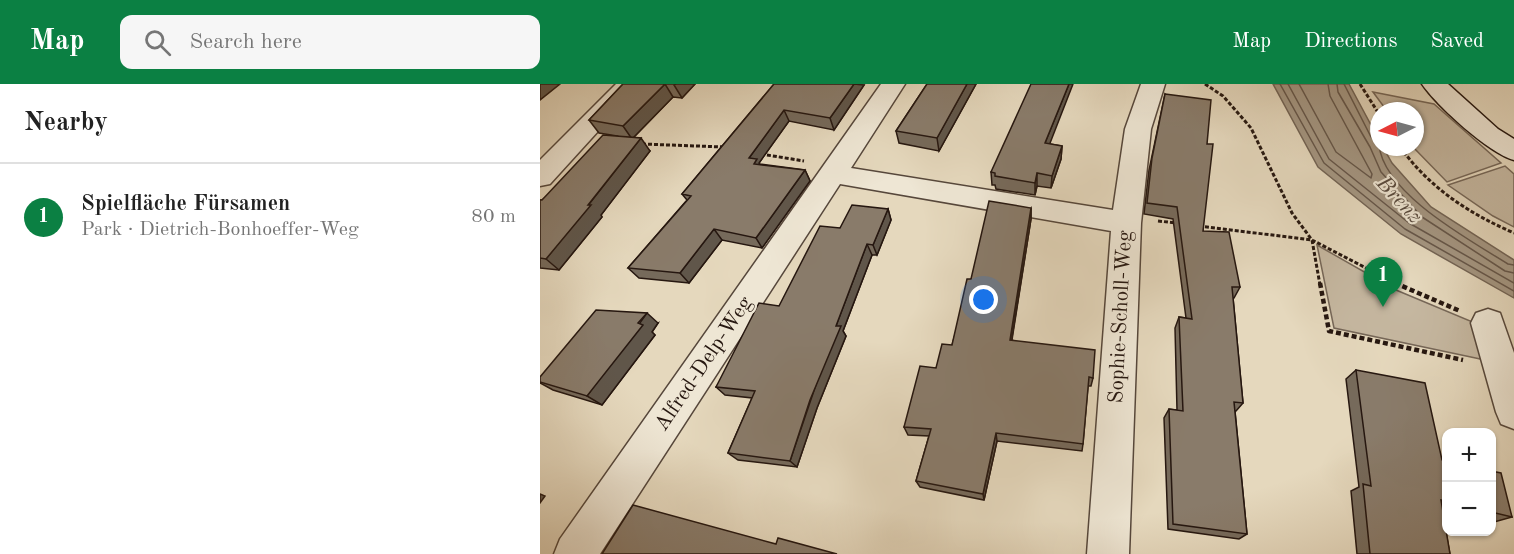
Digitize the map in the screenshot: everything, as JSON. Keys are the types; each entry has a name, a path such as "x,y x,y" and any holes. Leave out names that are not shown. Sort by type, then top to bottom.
{"street":[{"path":"540,177 571,142 629,84"},
{"name":"Alfred-Delp-Weg","path":"575,554 893,84"},
{"name":"Sophie-Scholl-Weg","path":"1108,554 1127,220 1138,129 1153,84"},
{"path":"1434,84 1489,135 1514,151"},
{"path":"540,139 571,142"},
{"path":"835,171 1127,220"},
{"path":"1488,323 1514,412"}],"path":[{"path":"1205,84 1222,96 1251,128 1292,213 1312,240 1329,332 1502,369"},
{"path":"1360,84 1371,102"},
{"path":"630,143 725,147"},
{"path":"759,153 835,171"},
{"path":"1406,156 1413,166 1454,204 1485,221 1514,233"},
{"path":"1127,220 1185,224"},
{"path":"1197,225 1312,240 1394,283 1488,323"}],"shaded area":[{"path":"1373,92 1424,102 1380,102"},
{"path":"1424,102 1434,104 1501,163 1447,182 1422,156 1424,156"},
{"path":"1505,166 1514,174 1514,227 1493,216 1448,185"},
{"path":"1317,245 1396,290 1475,323 1485,360 1334,328"}],"water":[{"name":"Brenz","path":"1273,84 1349,84 1370,123 1370,156 1388,156 1431,207 1514,260 1514,298 1401,234 1318,167"}],"building":[{"path":"623,84 665,84 623,126 589,120"},
{"path":"774,84 854,84 830,118 784,110 749,158 757,159 754,164 805,170 756,238 714,229 680,273 628,268 691,196 682,194"},
{"path":"927,84 967,84 937,138 896,131"},
{"path":"1031,84 1069,84 1045,143 1062,146 1052,176 1037,173 1035,183 995,176 995,173 991,172"},
{"path":"1165,94 1211,100 1207,144 1213,144 1203,231 1229,232 1240,287 1232,287 1243,403 1234,402 1247,534 1173,524 1169,409 1183,411 1179,317 1192,319 1177,207 1147,203 1152,158"},
{"path":"603,135 641,138 588,205 591,205 546,259 540,258 540,200"},
{"path":"989,201 1031,208 1010,340 1095,350 1093,378 1089,377 1083,444 996,433 983,494 916,481 931,429 904,427 920,366 936,368 942,344 952,345 967,279 971,279"},
{"path":"852,205 888,209 873,245 867,244 836,326 841,326 810,400 790,461 728,453 755,391 716,387 759,303 779,306 820,226 840,228"},
{"path":"596,310 647,313 638,323 643,325 587,396 540,382 540,377"},
{"path":"1356,370 1425,383 1442,460 1442,536 1447,536 1450,554 1370,554 1363,484 1371,486"},
{"path":"1496,472 1501,473 1512,517 1496,513"},
{"path":"633,505 776,544 778,538 837,554 602,554"}],"place":[{"name":"Spielfläche Fürsamen","path":"1383,307"}]}
